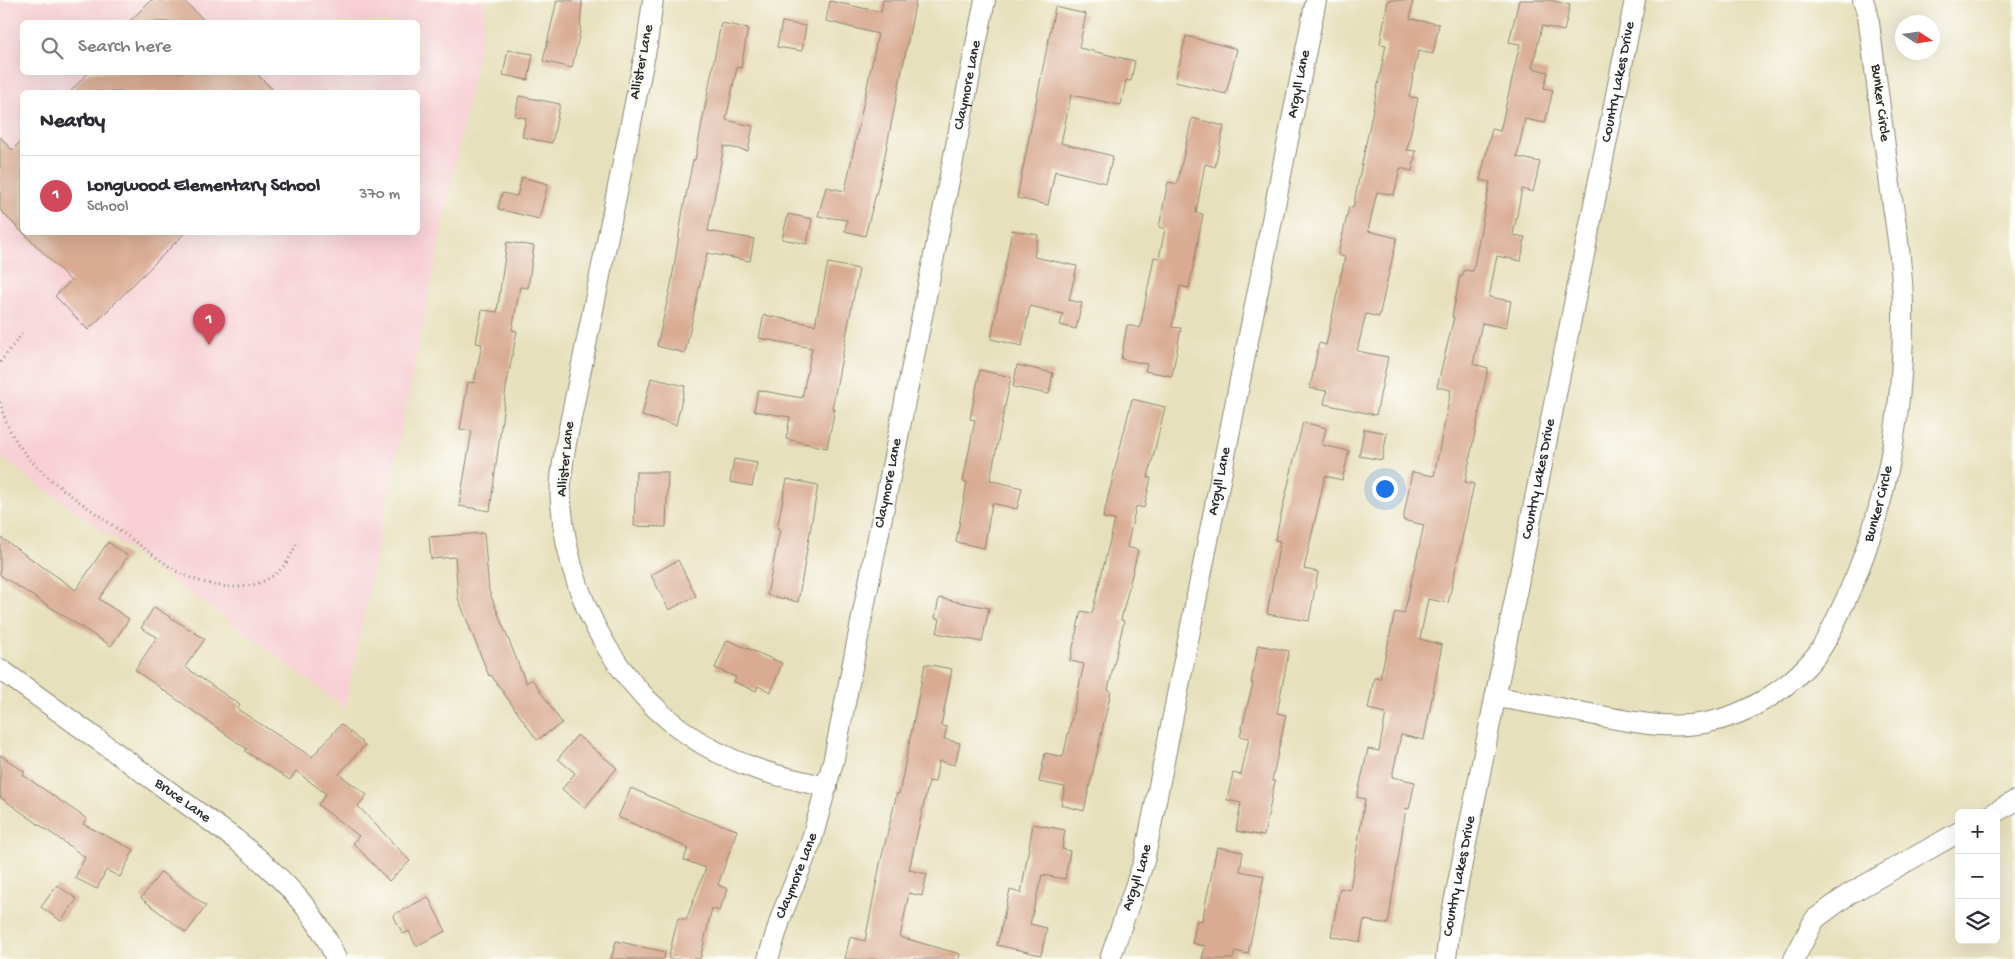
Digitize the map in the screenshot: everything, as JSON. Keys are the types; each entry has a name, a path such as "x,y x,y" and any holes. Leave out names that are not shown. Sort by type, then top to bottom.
{"street":[{"name":"Allister Lane","path":"653,0 647,44 566,443 561,501 570,562 596,632 623,672 651,705 689,736 730,758 754,769 827,786"},
{"name":"Claymore Lane","path":"768,959 782,914 811,842 827,786 985,0"},
{"name":"Argyll Lane","path":"1110,959 1144,861 1316,0"},
{"name":"Country Lakes Drive","path":"1446,959 1450,923 1635,0"},
{"name":"Bunker Circle","path":"1496,697 1644,724 1683,726 1705,723 1722,719 1754,706 1782,688 1807,666 1832,629 1857,576 1878,512 1890,464 1899,408 1902,368 1903,308 1899,250 1868,15 1863,0"},
{"name":"Bruce Lane","path":"0,670 227,833 271,868 302,902 325,936 336,959"},
{"path":"2000,810 2015,801"},
{"path":"1794,959 1815,919 1849,894 1955,834"}],"path":[{"path":"0,362 22,334"},
{"path":"0,402 4,417 14,438 27,458 47,478 174,570 195,581 214,587 230,588 252,584 271,576 284,566 297,543"}],"shaded area":[{"path":"0,0 484,0 485,18 345,708 256,640 0,457"}],"building":[{"path":"151,0 183,0 204,20 131,20"},
{"path":"557,0 582,0 580,32 572,68 543,61"},
{"path":"883,0 916,0 881,175 865,236 845,231 847,220 818,216 826,187 845,191 878,34 826,21 830,1 881,12"},
{"path":"1388,0 1413,0 1410,19 1439,24 1433,54 1418,51 1409,97 1418,98 1407,150 1416,151 1412,171 1400,168 1394,195 1377,192 1368,231 1397,238 1379,317 1366,314 1357,351 1388,357 1376,415 1324,404 1327,391 1310,388 1319,343 1326,345 1345,257 1338,255 1349,207 1353,208 1386,45 1380,44"},
{"path":"1519,0 1550,0 1570,5 1564,31 1542,26 1532,68 1548,72 1544,88 1553,90 1545,123 1525,119 1517,157 1540,162 1533,192 1522,189 1513,235 1525,237 1521,261 1497,256 1489,297 1511,301 1506,328 1482,323 1473,364 1488,368 1465,482 1474,484 1448,603 1428,599 1420,639 1442,645 1424,740 1401,735 1392,777 1415,782 1409,809 1406,808 1388,924 1364,920 1360,942 1331,936 1340,888 1350,890 1365,799 1357,797 1368,749 1379,751 1386,713 1368,709 1374,678 1380,679 1395,612 1404,614 1424,525 1403,520 1412,472 1434,476 1451,390 1437,387 1454,317 1452,317 1460,276 1462,277 1464,270 1473,271 1490,182 1480,180 1492,129 1500,131 1520,44 1509,42"},
{"path":"1055,7 1086,14 1079,48 1135,61 1131,81 1126,80 1121,105 1071,95 1061,143 1113,156 1106,183 1055,171 1048,205 1017,198"},
{"path":"782,22 806,26 802,51 777,47"},
{"path":"721,23 748,28 741,68 737,67 726,120 753,126 748,151 724,146 708,231 754,239 750,261 707,253 685,353 657,346 671,285 683,210 693,160 695,160"},
{"path":"1186,36 1237,49 1226,94 1175,82"},
{"path":"508,50 533,54 528,80 503,75"},
{"path":"86,75 258,75 273,90 72,90"},
{"path":"519,96 560,104 552,143 522,137 526,118 515,116"},
{"path":"1192,118 1224,126 1215,167 1205,164 1196,213 1203,214 1189,288 1180,286 1172,327 1181,328 1172,376 1145,371 1147,364 1121,359 1127,325 1140,328 1154,257 1159,258 1165,229 1159,227 1168,182 1177,184"},
{"path":"0,137 12,150 20,142 20,230 0,210"},
{"path":"522,177 548,184 539,219 498,209 502,193 517,196"},
{"path":"788,214 812,219 807,244 782,239"},
{"path":"1012,230 1038,235 1034,257 1077,266 1069,300 1082,303 1076,329 1060,325 1063,314 1030,306 1022,346 991,339"},
{"path":"26,235 183,235 88,330 55,296 71,281"},
{"path":"507,242 534,246 528,288 520,287 512,330 517,331 506,388 490,511 459,506 472,431 460,429 468,382 474,383 482,344 476,343 482,310 497,312"},
{"path":"828,263 859,269 832,409 835,409 827,448 786,439 790,417 754,411 758,390 802,398 812,348 759,338 764,315 815,325"},
{"path":"1017,365 1053,373 1049,394 1013,387"},
{"path":"980,370 1011,377 990,480 1022,488 1017,509 992,503 984,548 956,542 967,482 963,481 975,420 970,419"},
{"path":"651,378 685,386 676,425 642,416"},
{"path":"1132,399 1165,407 1148,478 1151,478 1144,508 1136,506 1127,547 1138,550 1121,620 1124,621 1108,690 1111,691 1084,811 1061,805 1065,787 1039,782 1045,753 1063,757 1084,664 1070,661 1081,611 1092,613 1115,520 1103,518"},
{"path":"1303,422 1326,428 1322,445 1349,451 1342,480 1325,476 1304,569 1318,572 1309,621 1267,614 1280,541 1275,540"},
{"path":"1364,429 1387,433 1382,460 1359,456"},
{"path":"734,459 757,463 752,486 730,482"},
{"path":"636,472 668,472 666,527 634,526"},
{"path":"787,479 818,485 798,602 767,595 780,529 777,528"},
{"path":"484,533 489,591 526,683 532,679 562,723 537,740 491,675 489,676 458,598 455,557 431,559 429,537"},
{"path":"0,537 76,590 108,542 128,556 99,599 129,619 111,646 0,575"},
{"path":"678,560 696,596 669,610 651,575"},
{"path":"939,598 989,608 982,642 937,633 940,619 935,618"},
{"path":"154,607 205,639 185,667 240,705 237,709 312,757 341,724 365,745 339,774 367,795 358,806 410,861 389,881 353,843 359,836 318,805 326,794 296,771 290,780 245,751 247,749 135,670 157,637 141,628"},
{"path":"727,640 782,663 771,692 758,686 756,691 734,682 736,677 715,668"},
{"path":"1258,645 1289,651 1277,713 1286,715 1272,781 1275,781 1264,836 1236,831 1241,803 1227,800 1233,773 1241,775 1249,738 1240,736 1253,683 1251,683"},
{"path":"925,664 952,669 941,726 947,727 944,739 960,743 955,765 939,761 935,782 929,781 909,870 927,874 922,896 909,893 900,937 960,954 959,959 845,959 850,937 865,941 880,864 897,793 899,794"},
{"path":"577,735 617,768 585,808 562,789 575,773 558,759"},
{"path":"0,755 25,772 23,775 87,819 83,824 134,850 120,877 106,870 97,889 75,878 85,857 0,797"},
{"path":"631,788 690,814 737,830 718,885 728,889 719,911 712,908 700,959 668,959 678,918 686,920 706,868 684,860 688,848 618,817"},
{"path":"1033,824 1065,830 1062,849 1070,851 1065,879 1042,875 1030,924 1047,928 1041,955 997,945 1010,890 1021,893"},
{"path":"1217,847 1243,852 1240,871 1264,876 1248,954 1235,951 1233,959 1202,959 1205,946 1192,943 1197,920 1202,921"},
{"path":"161,872 206,906 186,933 141,898"},
{"path":"57,885 77,899 61,921 41,907"},
{"path":"428,897 446,931 416,946 409,931 403,934 393,915"},
{"path":"616,941 665,952 664,959 611,959"}],"place":[{"name":"Longwood Elementary School","path":"209,345"}]}
